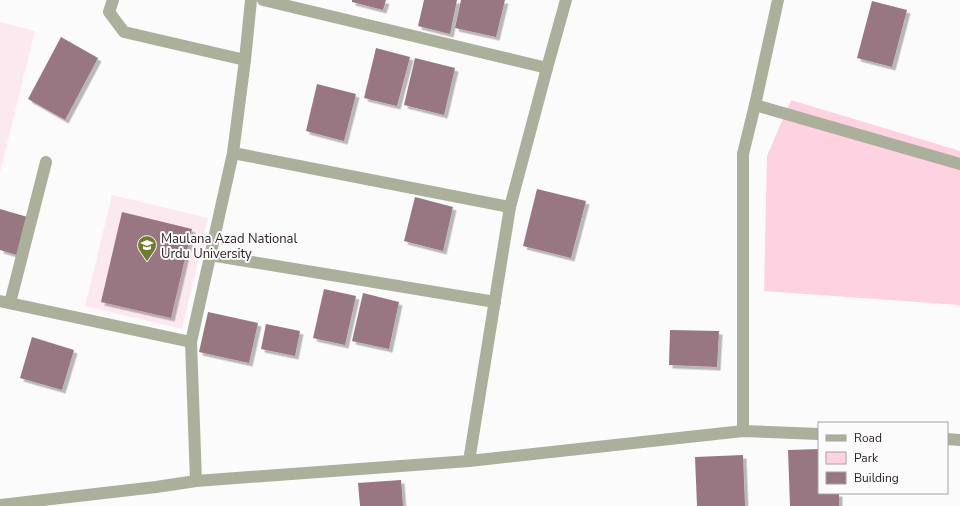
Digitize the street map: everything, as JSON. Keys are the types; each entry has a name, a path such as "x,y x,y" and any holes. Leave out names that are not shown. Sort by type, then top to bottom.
{"street":[{"path":"113,0 109,12 124,32 245,60"},
{"path":"196,481 191,342 233,153 251,0"},
{"path":"263,0 547,68"},
{"path":"469,461 510,207 566,0"},
{"path":"743,431 743,154 778,0"},
{"path":"755,105 960,164"},
{"path":"233,153 510,207"},
{"path":"46,162 5,302 191,342"},
{"path":"210,255 495,302"},
{"path":"0,505 196,481 469,461 743,431 818,434"},
{"path":"948,439 960,440"}],"shaded area":[{"path":"0,22 35,31 0,172"},
{"name":"Maulana Azad National Urdu University","path":"112,195 208,218 182,329 85,306"}],"green space":[{"path":"791,100 960,151 960,305 764,291 767,156"}],"building":[{"path":"352,0 386,0 383,10 352,2"},
{"path":"424,0 457,0 450,34 418,26"},
{"path":"461,0 505,0 496,37 455,28"},
{"path":"872,1 907,10 892,67 857,58"},
{"path":"61,37 98,58 65,120 28,99"},
{"path":"376,48 410,57 397,106 364,98"},
{"path":"415,58 455,68 444,115 404,105"},
{"path":"317,84 356,94 344,141 306,131"},
{"path":"537,189 586,201 571,258 523,246"},
{"path":"415,197 453,207 443,251 404,241"},
{"path":"0,209 31,218 20,256 0,250"},
{"path":"122,212 192,229 171,318 101,302"},
{"path":"324,289 356,296 345,345 313,338"},
{"path":"363,293 399,302 389,349 352,341"},
{"path":"208,312 258,323 249,363 199,352"},
{"path":"266,324 300,331 295,356 261,349"},
{"path":"670,330 719,331 717,367 669,365"},
{"path":"32,337 74,350 62,390 20,378"},
{"path":"818,449 818,494 839,494 839,506 790,506 788,450"},
{"path":"743,455 745,506 697,506 695,457"},
{"path":"401,480 403,506 360,506 358,483"}],"place":[{"name":"Maulana Azad National Urdu University","path":"147,262"}]}
